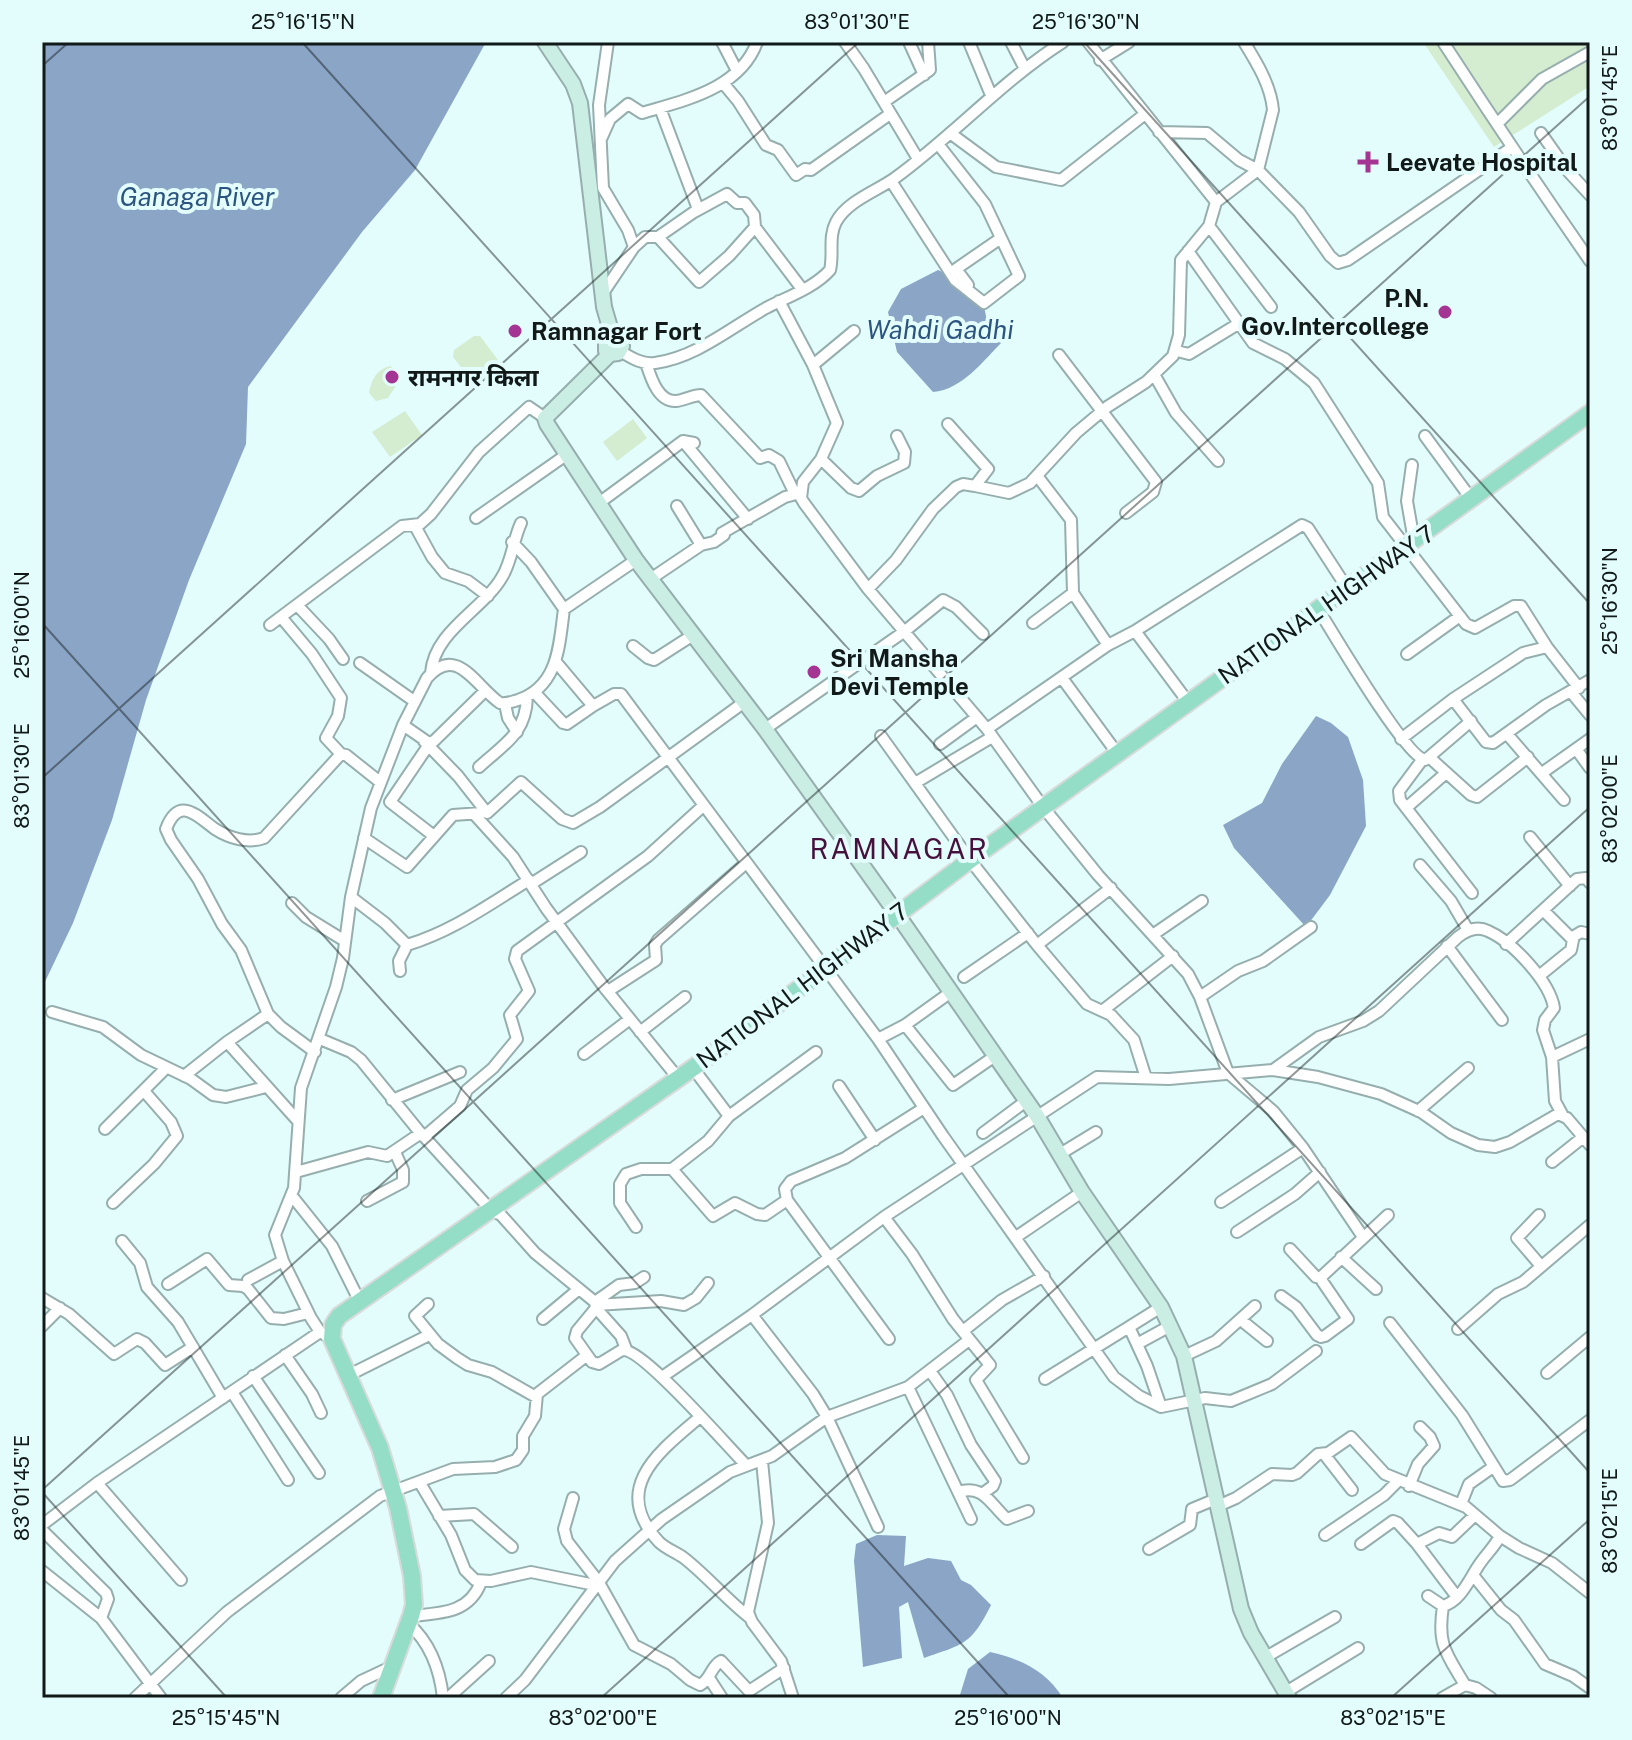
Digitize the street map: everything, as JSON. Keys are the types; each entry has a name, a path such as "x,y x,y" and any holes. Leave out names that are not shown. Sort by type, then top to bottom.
{"main road":[{"path":"545,42 573,84 580,103 603,293 614,347 545,418 636,560 765,729 1037,1116 1082,1192 1161,1307 1184,1356 1196,1400 1238,1601 1251,1633 1287,1695"},
{"name":"NATIONAL HIGHWAY 7","path":"326,1336 336,1320 359,1300 693,1068 970,860 1590,413"},
{"path":"326,1336 349,1375 370,1422 393,1489 412,1576 414,1605 381,1698"}],"street":[{"path":"608,42 599,105 603,188 628,230 634,247"},
{"path":"722,42 737,71"},
{"path":"600,146 610,119 628,104 642,113 691,99 723,83 737,71 749,59 757,42"},
{"path":"845,42 918,159"},
{"path":"909,42 924,75"},
{"path":"884,102 932,66 928,42"},
{"path":"969,42 991,95"},
{"path":"1011,42 1025,69"},
{"path":"614,347 653,364 696,350 817,281 830,270 833,231 842,213 891,181 938,144 991,95 1063,42"},
{"path":"1088,42 1216,202"},
{"path":"1100,60 1129,42"},
{"path":"868,589 896,560 933,509 948,494 963,484 1009,493 1038,477 1068,441 1101,412 1155,376 1177,351 1180,264 1209,226 1216,202 1258,170 1273,110 1273,101 1258,65 1244,42"},
{"path":"1443,42 1498,123 1511,148 1590,261"},
{"path":"1498,123 1542,79 1590,52"},
{"path":"723,83 766,145 778,150 796,175 805,169 811,170 890,114"},
{"path":"660,108 698,209"},
{"path":"950,133 996,167 1061,180 1145,114"},
{"path":"1159,132 1207,133 1239,160 1258,170 1299,212 1338,263 1348,260 1511,148"},
{"path":"1541,133 1574,179 1590,195"},
{"path":"891,181 955,280 984,303 1019,276 985,204 938,144"},
{"path":"1574,179 1590,174"},
{"path":"603,293 634,247 645,237 658,237 698,209 727,194 737,203 745,203 752,211 755,227 802,289"},
{"path":"1209,226 1271,307"},
{"path":"658,237 697,282 729,256 755,227"},
{"path":"976,296 956,269 1001,238"},
{"path":"1188,251 1257,347 1280,356 1314,383 1378,483 1383,517 1411,544 1469,627 1475,628 1517,605 1521,606 1590,715"},
{"path":"652,578 701,545 714,542 724,535 722,533 799,493 803,482 821,459 837,423 813,365 779,301"},
{"path":"1177,351 1189,354 1238,324"},
{"path":"813,365 854,331"},
{"path":"1059,355 1156,482 1153,492 1126,513"},
{"path":"646,363 665,399 675,401 701,395 760,458 769,455 779,461 804,503 868,589 990,733 1043,807 1188,974 1200,997 1228,1073 1273,1111 1303,1148 1363,1237"},
{"path":"1155,376 1176,413 1218,461"},
{"path":"270,625 402,526 415,526 439,506 479,452 529,407 545,418"},
{"path":"948,424 988,469 975,486"},
{"path":"821,459 851,488 859,491 877,476 904,463 905,452 897,436"},
{"path":"1425,436 1472,500"},
{"path":"599,503 689,442 748,519"},
{"path":"476,518 566,455"},
{"path":"1411,544 1407,501 1412,465"},
{"path":"1038,477 1071,520 1073,593 1108,645"},
{"path":"677,506 701,545"},
{"path":"101,1618 108,1599 106,1593 42,1527 97,1483 253,1376 285,1355 326,1336 308,1313 283,1261 275,1235 292,1196 296,1172 297,1120 304,1078 336,987 351,897 380,782 414,701 431,673 434,658 446,639 503,576 510,561 512,542 521,523"},
{"path":"915,783 990,733 1108,645 1302,525 1308,528 1347,588"},
{"path":"415,526 445,573 468,581 488,596"},
{"path":"431,673 457,664 496,701 505,704 531,695 548,678 556,662 564,609 531,562 512,542"},
{"path":"564,609 636,560"},
{"path":"1033,623 1073,593"},
{"path":"765,729 905,631 943,600 956,607 983,634"},
{"path":"297,605 343,659"},
{"path":"1318,609 1401,739 1477,797 1528,757"},
{"path":"1407,654 1460,616"},
{"path":"281,617 312,654 341,698 338,716 326,738 341,754 380,782"},
{"path":"1135,631 1188,702"},
{"path":"633,646 654,660 693,635"},
{"path":"1401,739 1453,699 1523,653 1547,647"},
{"path":"556,662 593,706"},
{"path":"360,663 414,701"},
{"path":"1062,678 1117,753"},
{"path":"1453,699 1489,744 1546,705 1590,680"},
{"path":"434,836 390,802 426,744 434,741 485,691"},
{"path":"531,695 567,724 614,694 621,694 878,1039 963,1165 1114,1377 1139,1396 1161,1407 1196,1400 1231,1401 1262,1389 1316,1351"},
{"path":"479,767 517,732 524,722 531,695"},
{"path":"364,838 407,867 453,815 487,813 521,782 562,819 573,823 743,703"},
{"path":"505,704 508,718 517,732"},
{"path":"940,744 977,717"},
{"path":"1471,721 1425,758 1399,791 1400,800 1472,893"},
{"path":"403,725 458,776 487,813"},
{"path":"1507,734 1564,800"},
{"path":"881,736 970,860 1037,945 1087,1004 1111,1015 1134,1040 1146,1078"},
{"path":"1542,773 1590,739"},
{"path":"1576,749 1590,768"},
{"path":"315,1052 268,1014 241,950 222,924 166,829 176,813 188,811 201,816 215,829 238,839 250,841 264,838 341,754"},
{"path":"1406,808 1446,773"},
{"path":"296,1172 368,1152 387,1156 423,1135 460,1106 467,1090 493,1068 515,1043 516,1032 510,1015 529,991 515,954 648,856 703,806"},
{"path":"474,814 503,845 608,991 678,1078"},
{"path":"1530,837 1570,886"},
{"path":"400,971 399,961 407,945 435,937 581,852"},
{"path":"608,991 656,960 655,945 658,940 745,864"},
{"path":"1420,865 1451,901 1468,930"},
{"path":"1506,944 1582,877 1590,883"},
{"path":"1037,945 1111,888"},
{"path":"351,897 407,945"},
{"path":"1154,934 1202,901"},
{"path":"292,903 306,917 345,941"},
{"path":"1539,976 1573,945 1571,938 1543,910"},
{"path":"1200,997 1238,971 1263,961 1311,927"},
{"path":"1273,1070 1319,1037 1363,1021 1379,1011 1468,930 1489,931 1522,956 1539,976 1554,1008 1545,1020 1543,1030 1552,1057 1555,1101 1562,1114 1586,1141 1552,1162"},
{"path":"1571,938 1581,932 1590,934"},
{"path":"964,977 1028,933"},
{"path":"1447,946 1502,1020"},
{"path":"1102,1011 1173,956"},
{"path":"878,1039 905,1025 951,992"},
{"path":"640,1032 685,997"},
{"path":"52,1012 103,1027 141,1055 218,1096 226,1097 266,1087"},
{"path":"184,1076 268,1014"},
{"path":"584,1054 630,1019"},
{"path":"905,1025 953,1085 995,1056"},
{"path":"320,1039 356,1055 490,1209 501,1215 535,1253 596,1305 621,1336 626,1349 662,1377 746,1465"},
{"path":"1552,1057 1590,1039"},
{"path":"227,1042 297,1120"},
{"path":"636,1227 620,1203 622,1179 641,1169 672,1169 708,1141 729,1116 816,1052"},
{"path":"105,1129 166,1068"},
{"path":"693,1068 729,1116"},
{"path":"1418,1111 1468,1068"},
{"path":"662,1377 884,1217 1097,1077 1117,1075 1169,1079 1273,1070 1318,1077 1381,1094 1418,1111 1451,1133 1478,1145 1495,1147 1562,1114"},
{"path":"392,1100 460,1072"},
{"path":"839,1086 875,1140"},
{"path":"113,1203 154,1164 177,1136 171,1122 144,1091"},
{"path":"983,1133 1026,1101"},
{"path":"889,1339 787,1200 785,1189 791,1181 835,1163 924,1108"},
{"path":"1060,1154 1096,1132"},
{"path":"1221,1202 1303,1148"},
{"path":"367,1201 403,1182 403,1170 395,1152"},
{"path":"672,1169 713,1216 735,1203 765,1215 787,1200"},
{"path":"1237,1232 1295,1194 1320,1172"},
{"path":"1016,1237 1082,1192"},
{"path":"292,1196 332,1246 359,1300"},
{"path":"1320,1278 1388,1215"},
{"path":"1539,1215 1517,1238 1541,1266"},
{"path":"884,1217 966,1336 990,1365 977,1377 979,1387 1023,1458"},
{"path":"1458,1329 1498,1294 1523,1282 1590,1225"},
{"path":"122,1241 143,1267 147,1287 178,1322 288,1480"},
{"path":"1281,1296 1296,1307 1321,1337 1348,1319 1320,1278 1290,1249"},
{"path":"1341,1257 1376,1289"},
{"path":"168,1284 207,1259 229,1285 248,1289 271,1318 284,1319 308,1313"},
{"path":"248,1280 283,1261"},
{"path":"506,1698 525,1680 615,1561 650,1530 714,1482 746,1465 762,1461 827,1417 908,1387 930,1371 1002,1300 1044,1276"},
{"path":"626,1349 595,1364 576,1342 576,1334 596,1305 619,1285 635,1283 644,1277"},
{"path":"596,1305 661,1301 684,1305 696,1298 708,1283"},
{"path":"543,1319 579,1289"},
{"path":"42,1298 60,1308 114,1354 137,1339 145,1343 165,1365 193,1347"},
{"path":"428,1304 415,1316 429,1335 468,1365 492,1372 536,1397"},
{"path":"1184,1356 1216,1341 1255,1306"},
{"path":"1045,1379 1161,1307"},
{"path":"42,1326 60,1308"},
{"path":"752,1315 827,1417 878,1527"},
{"path":"1241,1320 1267,1341"},
{"path":"1390,1323 1462,1415 1487,1452 1500,1479 1507,1482 1590,1420"},
{"path":"1137,1344 1170,1326"},
{"path":"1129,1327 1161,1407"},
{"path":"349,1375 429,1335"},
{"path":"1547,1373 1590,1337"},
{"path":"285,1355 321,1413"},
{"path":"135,1698 227,1612 374,1500 393,1489 420,1483 453,1469 495,1467 516,1460 523,1450 523,1436 535,1416 536,1397 550,1382 586,1356"},
{"path":"930,1371 947,1395 971,1445 995,1481 982,1494"},
{"path":"253,1376 319,1473"},
{"path":"908,1387 971,1519"},
{"path":"700,1417 656,1457 640,1479 638,1498 650,1530 665,1547 685,1559 749,1617 784,1668 793,1698"},
{"path":"1409,1486 1418,1464 1434,1446 1420,1427"},
{"path":"1149,1549 1190,1525 1191,1513 1196,1506 1236,1498 1272,1474 1297,1473 1318,1454 1324,1454 1351,1437 1379,1470 1409,1486 1461,1504 1500,1536 1552,1563 1590,1593"},
{"path":"1324,1454 1352,1490"},
{"path":"749,1617 768,1523 762,1461"},
{"path":"1461,1504 1469,1484 1493,1467"},
{"path":"1325,1535 1384,1495 1398,1481"},
{"path":"97,1483 181,1580"},
{"path":"420,1483 451,1535 465,1570 475,1580 481,1582 531,1572 597,1583"},
{"path":"958,1492 973,1488 1007,1519 1028,1511"},
{"path":"573,1498 564,1535 638,1649 671,1664 695,1684 704,1683 721,1661 749,1691 784,1668"},
{"path":"439,1516 474,1514 512,1547"},
{"path":"1417,1544 1439,1533 1452,1537 1457,1535 1475,1515"},
{"path":"1361,1544 1393,1521 1398,1523 1457,1597"},
{"path":"1443,1606 1457,1597 1500,1536"},
{"path":"42,1571 101,1618 161,1698"},
{"path":"1473,1575 1501,1610 1514,1620 1545,1664 1573,1676 1590,1688"},
{"path":"481,1582 474,1596 455,1611 410,1620 429,1650 445,1698 489,1661"},
{"path":"1428,1596 1443,1606"},
{"path":"1443,1606 1443,1648 1465,1685 1488,1697"},
{"path":"1266,1657 1335,1617"},
{"path":"1287,1695 1358,1648"},
{"path":"341,1698 361,1681 393,1666"},
{"path":"709,1678 722,1698"},
{"path":"1442,1698 1465,1685"}],"green space":[{"path":"1423,42 1590,42 1590,86 1494,147"},
{"path":"474,336 480,336 498,360 493,368 471,380 453,357 454,350"},
{"path":"390,366 399,372 397,384 388,398 376,401 369,393 371,384 378,372"},
{"path":"405,411 422,435 390,457 372,432"},
{"path":"633,419 647,438 617,461 603,442"}],"water":[{"name":"Ganaga River","path":"42,42 486,42 415,170 362,232 248,387 246,444 189,580 146,700 112,820 73,923 42,988"},
{"name":"Wahdi Gadhi","path":"938,270 963,281 983,302 987,321 998,330 1003,341 963,380 933,392 897,352 888,312 901,289"},
{"path":"1316,716 1348,737 1363,780 1366,826 1330,895 1306,927 1234,848 1223,825 1262,803 1282,764"},
{"path":"877,1535 906,1536 904,1566 928,1558 951,1561 961,1580 971,1585 991,1605 972,1636 958,1646 924,1658 908,1602 899,1607 902,1658 863,1667 854,1561 856,1544"},
{"path":"990,1652 1012,1658 1041,1673 1063,1698 959,1698 968,1669"}],"place":[{"name":"Leevate Hospital","path":"1368,162"},
{"name":"P.N. Gov.Intercollege","path":"1445,312"},
{"name":"Ramnagar Fort","path":"515,331"},
{"name":"रामनगर किला","path":"392,377"},
{"name":"Sri Mansha Devi Temple","path":"814,672"}],"district":[{"name":"RAMNAGAR","path":"899,848"}]}
